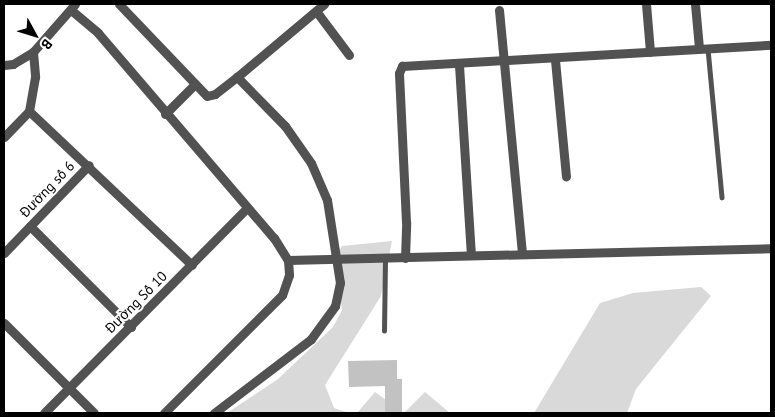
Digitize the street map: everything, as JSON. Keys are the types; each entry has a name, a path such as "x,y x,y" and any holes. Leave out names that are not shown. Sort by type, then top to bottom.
{"street":[{"path":"123,5 194,85 207,96 215,94 237,77 324,4"},
{"path":"646,4 650,52"},
{"path":"695,4 703,48"},
{"path":"4,65 13,64 33,52 73,7 98,33 247,208 288,260 289,275 282,295 164,413"},
{"path":"499,10 522,254"},
{"path":"316,11 349,55"},
{"path":"405,258 406,222 399,73 402,66 555,60 703,48 771,45"},
{"path":"4,137 29,111 35,77 33,52"},
{"path":"555,60 566,176"},
{"path":"459,65 471,255"},
{"path":"214,413 300,349 329,318 339,297 340,283 327,200 311,163 285,126 237,77"},
{"path":"165,114 194,85"},
{"path":"29,111 89,165 192,265"},
{"name":"Đường số 6","path":"4,253 89,165"},
{"name":"Đường Số 10","path":"44,413 247,208"},
{"path":"30,226 131,327"},
{"path":"288,260 771,248"},
{"path":"4,323 94,413"}],"lane":[{"path":"703,48 722,197"},
{"path":"384,258 384,331"}],"shaded area":[{"path":"392,241 381,296 325,385 334,408 349,413 227,413 278,379 333,327 342,310 335,258 342,246"},
{"path":"701,287 711,296 636,389 627,413 534,413 600,303 633,293"},
{"path":"375,392 404,413 357,413"},
{"path":"425,392 450,413 404,413"}],"building":[{"path":"397,360 397,379 402,379 402,413 385,413 385,386 349,387 348,361"}]}
